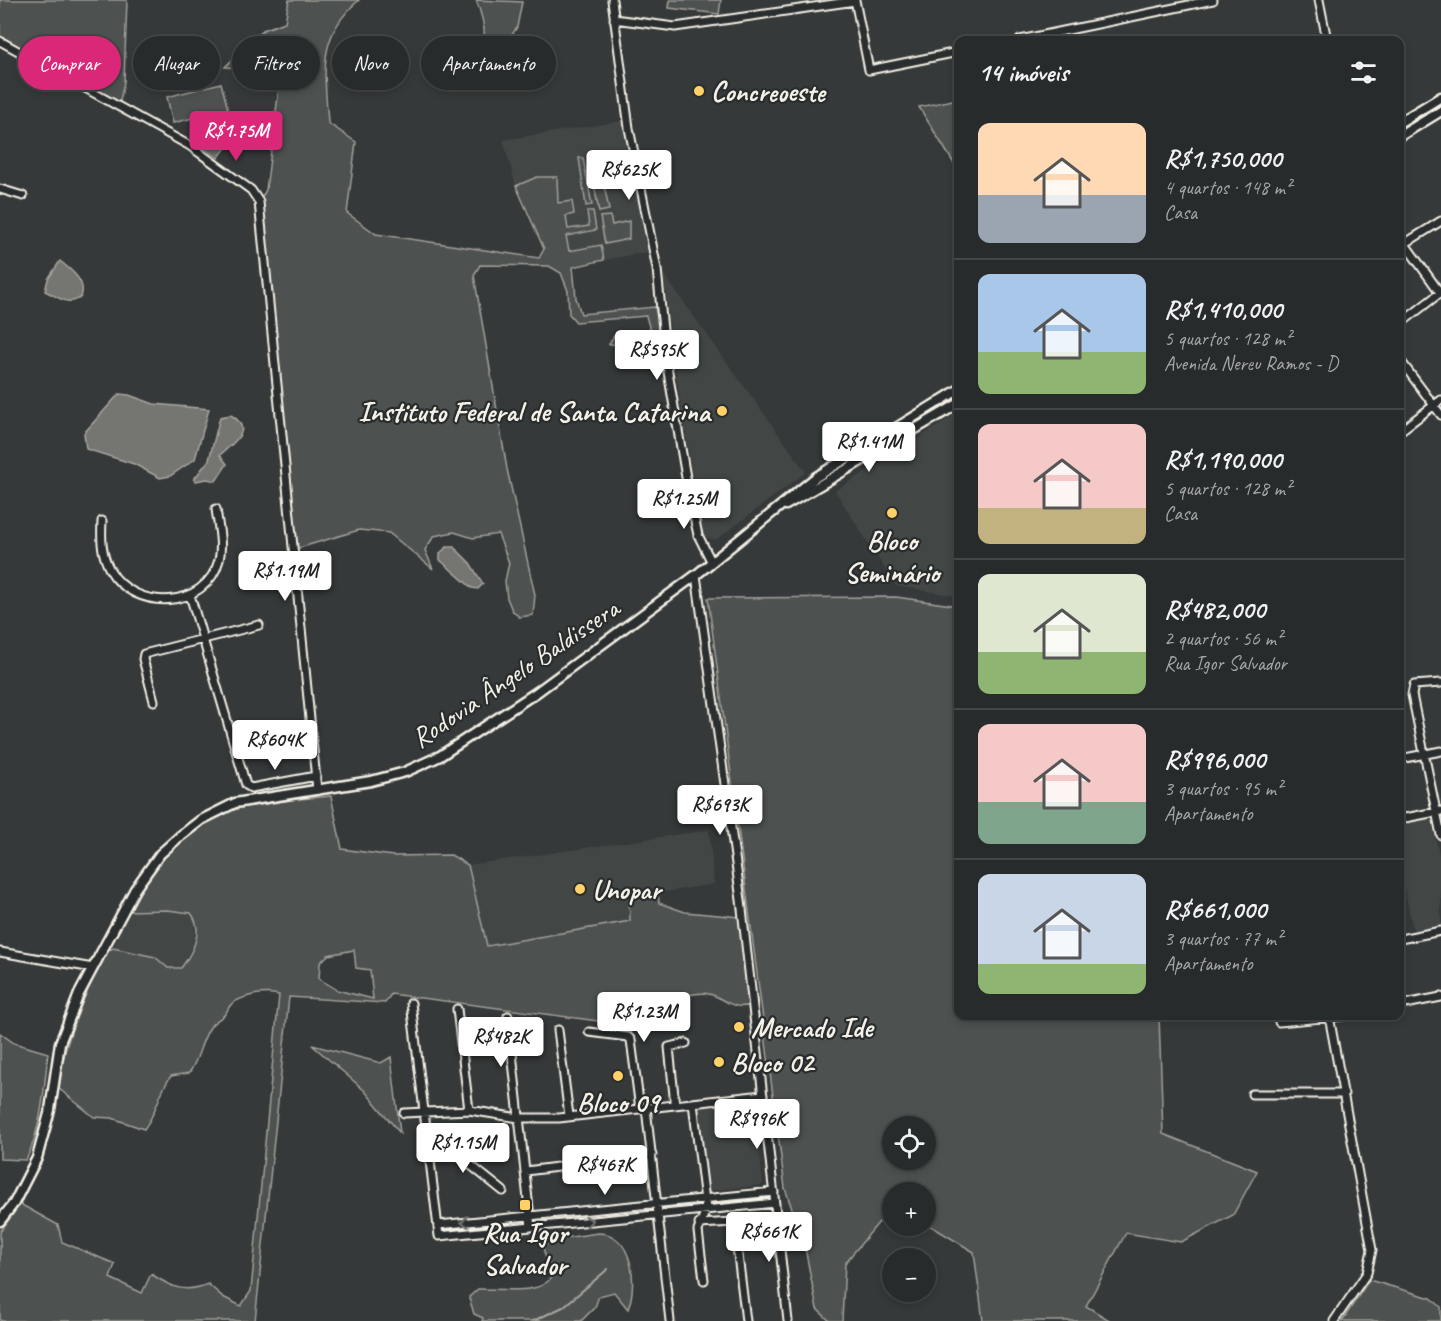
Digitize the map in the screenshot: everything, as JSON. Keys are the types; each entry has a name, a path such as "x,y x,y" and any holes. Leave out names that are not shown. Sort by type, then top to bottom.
{"street":[{"path":"612,0 629,128 657,269 666,360 688,489 698,535 711,561"},
{"path":"1039,36 1213,0"},
{"path":"1319,0 1326,36"},
{"path":"614,19 675,27 855,1 868,70 954,53"},
{"path":"0,40 190,146 251,190 259,202 316,790"},
{"path":"1404,120 1441,97"},
{"path":"1404,134 1441,111"},
{"path":"0,189 23,196"},
{"path":"1404,239 1441,221"},
{"path":"1404,243 1441,294 1404,321"},
{"path":"1404,365 1441,415"},
{"path":"765,517 816,477 954,392"},
{"path":"1404,427 1441,400"},
{"path":"765,517 822,486 954,406"},
{"path":"102,521 104,557 110,570 129,591 143,598 160,600 190,596 205,582 219,561 221,546 216,509"},
{"name":"Rodovia Ângelo Baldissera","path":"0,1221 14,1203 37,1158 50,1110 60,1043 93,968 135,889 160,854 201,820 235,803 371,781 405,772 440,756 529,697 696,575 765,517"},
{"path":"696,575 733,841 788,1321"},
{"path":"190,596 246,785 251,789 316,776"},
{"path":"154,700 143,659 144,654 259,625"},
{"path":"1441,683 1414,686 1412,695 1441,835"},
{"path":"1404,758 1441,751"},
{"path":"1404,818 1438,812"},
{"path":"1404,938 1441,931"},
{"path":"0,952 93,968"},
{"path":"1404,1004 1441,997"},
{"path":"411,1003 439,1236 775,1203"},
{"path":"457,1009 469,1110"},
{"path":"508,1016 531,1227"},
{"path":"1279,1022 1299,1020"},
{"path":"1330,1020 1372,1250 1367,1273 1334,1321"},
{"path":"558,1030 569,1116"},
{"path":"589,1032 628,1037 631,1040 652,1155 670,1321"},
{"path":"675,1105 669,1047 687,1043"},
{"path":"1252,1094 1344,1094"},
{"path":"404,1113 469,1110 519,1118 569,1116 763,1095"},
{"path":"693,1103 706,1209 699,1224 704,1280"},
{"path":"427,1139 438,1139 503,1191"},
{"path":"526,1171 652,1155"},
{"path":"438,1225 774,1192"},
{"path":"699,1224 734,1222 746,1321"}],"shaded area":[{"path":"0,0 127,0 124,82 119,106 90,90 121,90 121,36 18,36 18,51 0,41"},
{"path":"289,0 359,0 345,14 332,36 326,56 325,71 328,123 356,142 347,213 376,234 539,258 544,249 516,186 537,177 557,177 558,203 572,201 574,214 566,216 568,229 589,226 587,211 593,211 596,230 566,236 569,251 601,245 604,260 573,267 576,298 581,314 655,307 661,339 626,345 609,344 614,336 650,330 646,316 576,322 569,314 568,291 561,273 549,266 480,265 474,275 507,469 535,595 533,615 519,617 512,610 507,598 505,581 509,563 498,534 473,538 454,532 434,536 425,550 433,569 389,533 359,530 292,550 259,202 266,190 279,90 320,90 320,36 257,36 263,30 285,22"},
{"path":"476,0 522,2 517,27 512,36 484,36"},
{"path":"670,0 721,0 719,14 669,8"},
{"path":"232,60 232,68 225,67"},
{"path":"220,83 228,109 173,123 167,97 194,90 220,90"},
{"path":"954,100 954,164 919,107"},
{"path":"236,120 244,121 245,124 218,158 197,143 202,133"},
{"path":"623,121 647,252 573,266 516,186 503,140"},
{"path":"594,156 597,179 616,177 622,181 604,184 609,210 599,212 589,157"},
{"path":"579,158 583,158 592,205 586,206"},
{"path":"610,216 612,225 629,221 629,239 605,244 600,217"},
{"path":"60,261 80,281 82,291 81,297 77,300 63,300 45,291 48,279"},
{"name":"Instituto Federal de Santa Catarina","path":"664,275 806,472 716,540 705,537 703,533 672,350"},
{"path":"119,394 154,404 209,409 195,459 170,476 160,478 134,464 86,449 84,433"},
{"path":"231,415 238,421 241,431 236,441 220,455 227,464 216,481 207,479 196,481 194,479 209,460 220,417"},
{"path":"954,416 954,595 896,586 835,491"},
{"path":"447,547 454,547 470,563 483,584 478,589 472,588 440,560 440,553"},
{"path":"896,597 954,605 954,1020 1159,1020 1163,1134 1257,1171 1233,1215 1181,1242 1126,1233 1086,1306 1111,1321 983,1321 974,1252 936,1229 936,1182 882,1182 882,1222 879,1222 845,1263 842,1321 830,1321 817,1309 805,1248 785,1188 708,598"},
{"path":"331,796 342,849 393,856 451,855 468,865 487,946 630,921 629,898 658,893 659,903 685,912 740,917 749,1005 733,1005 709,994 695,994 670,999 663,1014 629,1025 391,994 385,1003 289,997 255,1321 0,1321 0,1232 20,1204 58,1225 62,1242 115,1264 110,1278 142,1293 151,1274 178,1288 185,1289 208,1284 223,1297 241,1306 251,1291 279,995 268,993 256,995 243,998 230,1005 225,1014 212,1024 207,1032 189,1073 171,1076 144,1129 112,1118 94,1117 58,1088 58,1082 77,1014 108,951 113,948 155,957 168,968 181,968 193,948 197,927 191,913 167,910 129,911 147,879 174,848 206,823 240,808 286,800","holes":["354,950 356,968 370,970 373,999 337,990 319,979 320,963 328,955"]},
{"path":"1431,818 1441,863 1441,925 1414,932 1404,888 1404,824"},
{"name":"Unopar","path":"709,830 714,884 629,898 630,921 487,946 468,865"},
{"path":"167,910 190,913 195,920 195,944 182,968 168,968 155,957 113,948 129,911"},
{"path":"0,1033 14,1043 48,1053 39,1121 26,1160 0,1159"},
{"path":"312,1045 381,1063 391,1057 400,1133 364,1090"},
{"path":"754,1101 763,1185 709,1191 699,1107"},
{"path":"598,1233 610,1235 626,1250 632,1274 628,1309 614,1292 599,1296 595,1307 581,1321 482,1321 483,1318 474,1314 469,1297 478,1289 523,1290 544,1284 551,1278 554,1269 547,1262 543,1248 551,1240"},
{"path":"1369,1280 1431,1298 1441,1307 1441,1321 1342,1321"}],"waterway":[{"path":"533,1321 563,1307 608,1269"}],"place":[{"name":"Concreoeste","path":"699,91"},
{"name":"Instituto Federal de Santa Catarina","path":"722,411"},
{"name":"Bloco Seminário","path":"892,513"},
{"name":"Unopar","path":"580,889"},
{"name":"Mercado Ide","path":"739,1027"},
{"name":"Bloco 02","path":"719,1062"},
{"name":"Bloco 09","path":"618,1076"},
{"name":"Rua Igor Salvador","path":"525,1205"}]}
